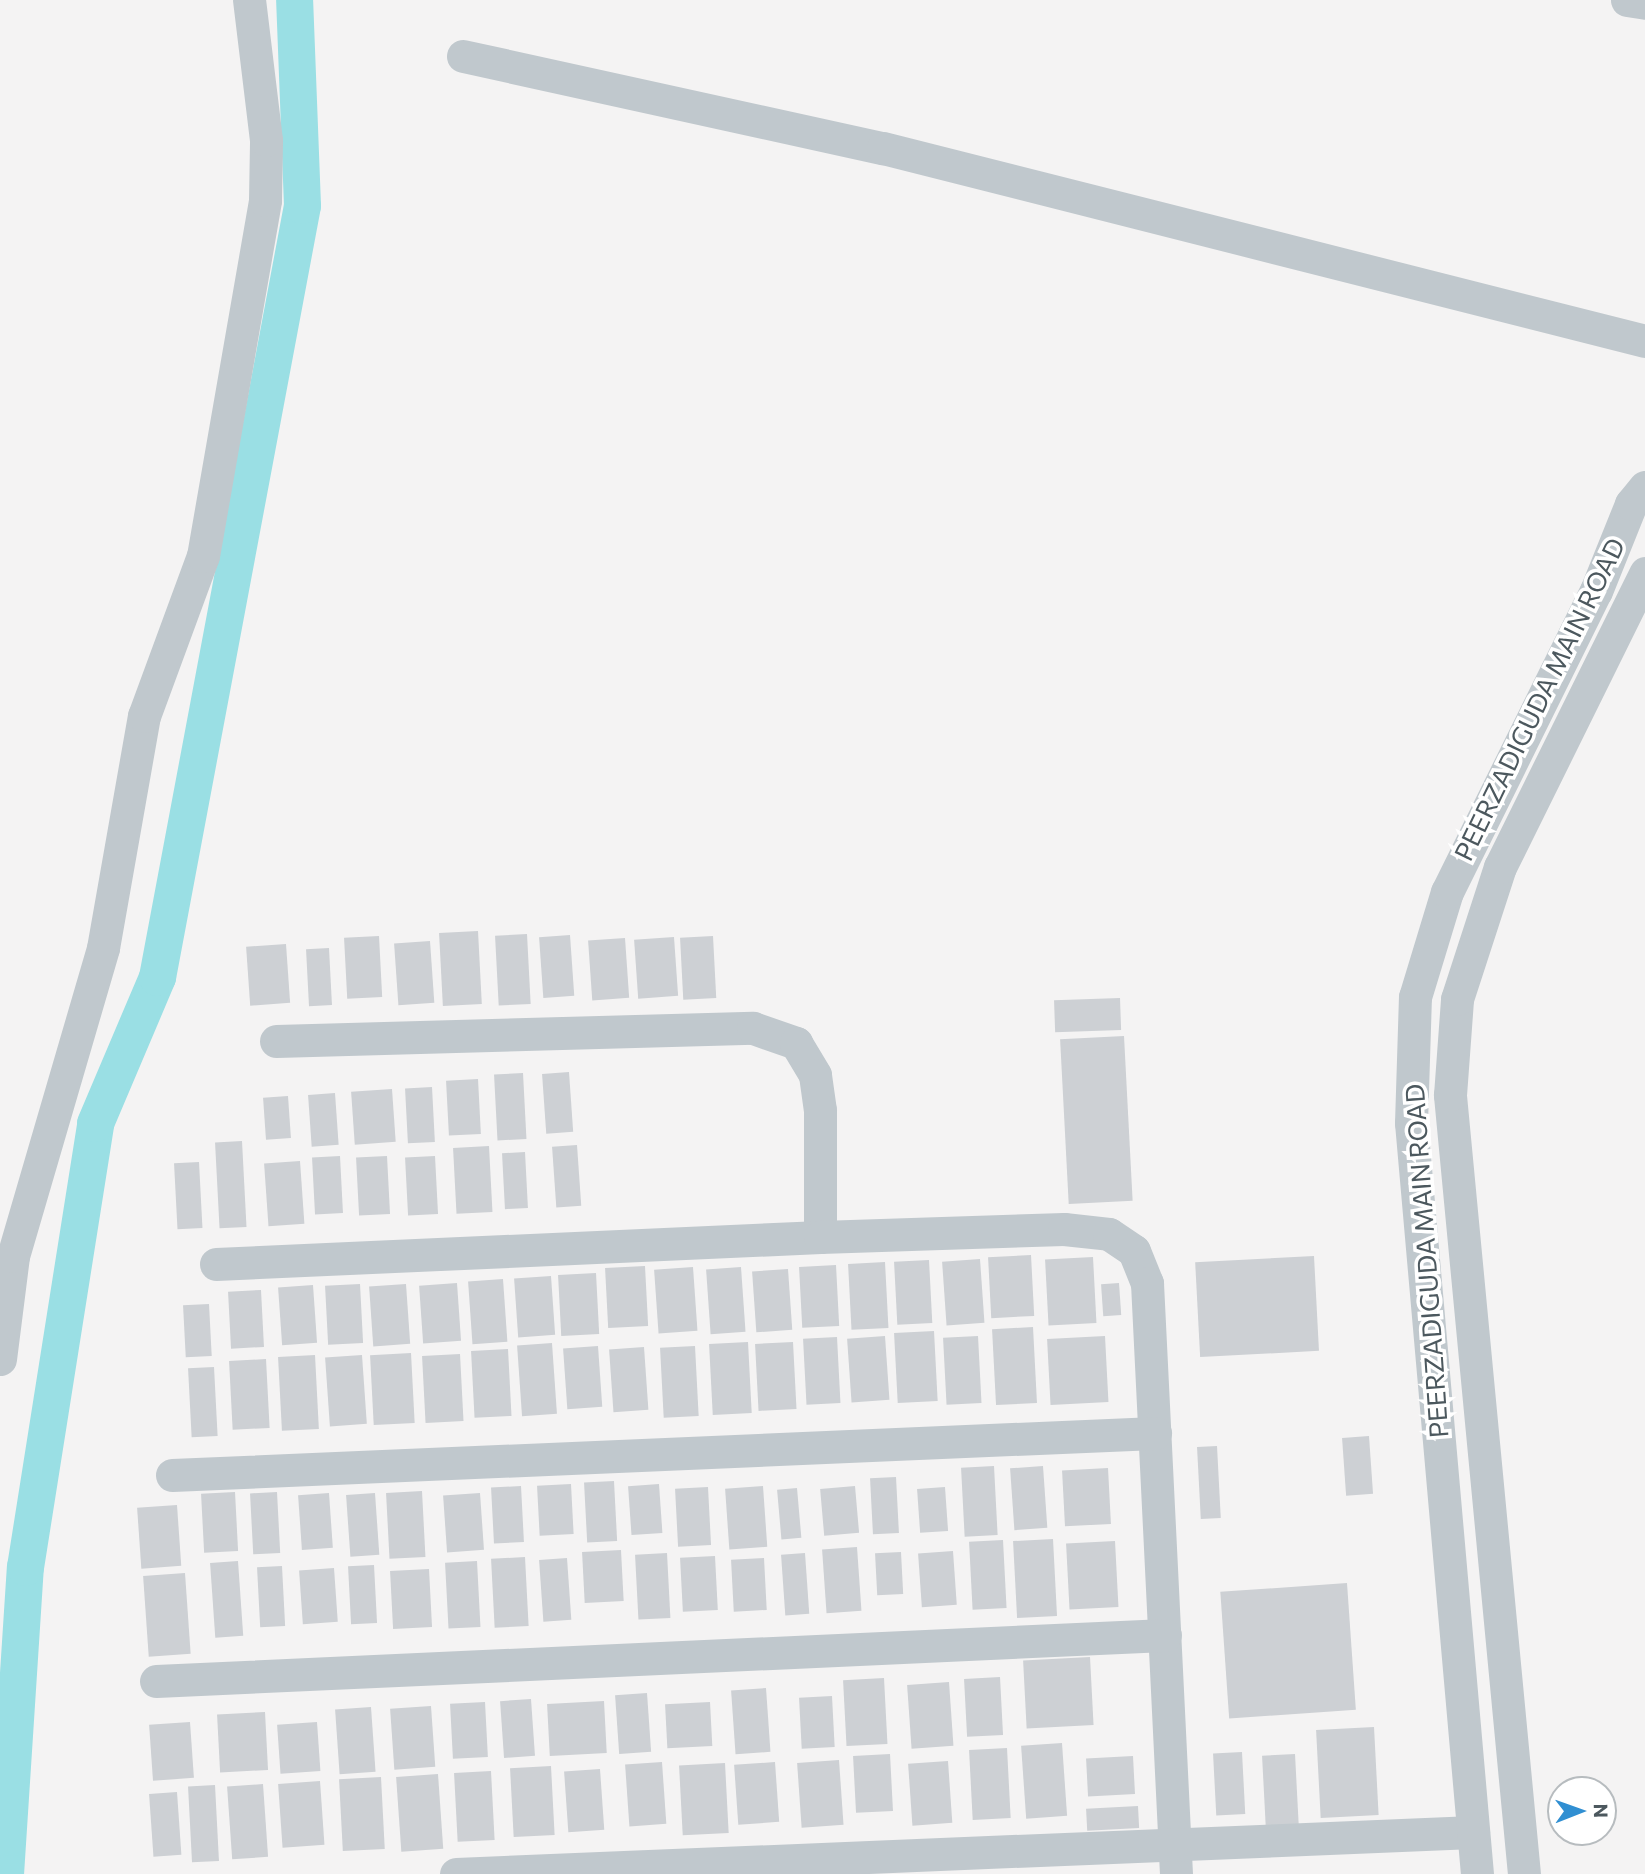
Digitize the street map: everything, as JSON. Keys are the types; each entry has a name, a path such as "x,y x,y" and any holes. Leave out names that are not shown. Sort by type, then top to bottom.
{"street":[{"path":"0,1359 13,1256 103,948 144,716 204,556 265,200 266,140 249,0"},
{"path":"1627,0 1645,3"},
{"path":"463,56 883,148 1645,341"},
{"name":"PEERZADIGUDA MAIN ROAD","path":"1477,1874 1411,1123 1415,996 1447,892 1596,591 1631,504 1645,487"},
{"path":"1524,1874 1450,1095 1457,999 1500,867 1642,591 1596,591"},
{"path":"276,1041 753,1028 796,1043 815,1075 818,1098 820,1237"},
{"path":"216,1264 1065,1228 1110,1234 1134,1251 1147,1283 1175,1858"},
{"path":"172,1475 1155,1433"},
{"path":"156,1681 1165,1634"},
{"path":"456,1874 1175,1858 1473,1832"},
{"path":"1465,1874 1477,1874"}],"building":[{"path":"478,931 482,1004 443,1006 439,933"},
{"path":"527,934 531,1004 499,1006 495,936"},
{"path":"570,935 574,996 543,998 539,937"},
{"path":"379,936 382,997 347,999 344,938"},
{"path":"713,936 716,998 683,1000 680,938"},
{"path":"674,937 678,996 638,999 634,940"},
{"path":"625,938 629,998 592,1000 588,941"},
{"path":"430,941 434,1003 398,1005 394,944"},
{"path":"286,944 290,1003 250,1006 246,947"},
{"path":"329,948 332,1005 309,1006 306,949"},
{"path":"1120,998 1121,1030 1055,1032 1054,1000"},
{"path":"1124,1036 1133,1201 1069,1204 1060,1039"},
{"path":"569,1072 573,1132 546,1134 542,1074"},
{"path":"523,1073 526,1139 497,1140 494,1075"},
{"path":"478,1079 481,1134 449,1136 446,1081"},
{"path":"432,1087 435,1142 408,1143 405,1088"},
{"path":"392,1089 396,1142 355,1145 351,1092"},
{"path":"335,1093 339,1145 312,1147 308,1095"},
{"path":"288,1096 291,1138 266,1140 263,1098"},
{"path":"242,1141 247,1227 220,1228 215,1142"},
{"path":"577,1145 581,1206 556,1208 552,1147"},
{"path":"489,1146 492,1212 457,1214 453,1148"},
{"path":"525,1152 528,1208 505,1209 502,1153"},
{"path":"340,1156 343,1213 315,1214 312,1157"},
{"path":"387,1156 390,1214 359,1216 356,1158"},
{"path":"435,1156 438,1214 408,1215 405,1158"},
{"path":"300,1161 304,1224 268,1226 264,1164"},
{"path":"199,1162 202,1228 177,1229 174,1163"},
{"path":"1031,1255 1034,1316 991,1318 988,1257"},
{"path":"1314,1256 1319,1351 1200,1357 1195,1262"},
{"path":"1093,1257 1096,1323 1049,1325 1045,1260"},
{"path":"980,1259 984,1323 947,1325 942,1262"},
{"path":"929,1260 932,1323 897,1325 894,1262"},
{"path":"885,1262 888,1328 852,1330 848,1264"},
{"path":"836,1265 839,1326 802,1328 799,1267"},
{"path":"645,1266 648,1326 608,1328 605,1268"},
{"path":"693,1267 697,1331 659,1334 654,1270"},
{"path":"741,1267 746,1332 711,1334 706,1269"},
{"path":"788,1269 792,1330 756,1332 752,1272"},
{"path":"596,1273 599,1334 561,1336 558,1275"},
{"path":"551,1276 555,1335 518,1337 514,1279"},
{"path":"503,1279 507,1342 472,1344 468,1281"},
{"path":"457,1283 461,1341 423,1344 419,1286"},
{"path":"1119,1283 1121,1315 1103,1316 1101,1284"},
{"path":"360,1284 363,1343 328,1345 325,1286"},
{"path":"406,1284 410,1344 373,1346 369,1287"},
{"path":"313,1285 317,1343 282,1345 278,1287"},
{"path":"261,1290 264,1347 231,1349 228,1292"},
{"path":"209,1304 212,1356 186,1357 183,1305"},
{"path":"1033,1327 1037,1403 996,1405 992,1329"},
{"path":"934,1331 938,1401 898,1403 894,1333"},
{"path":"885,1336 889,1400 852,1402 847,1339"},
{"path":"978,1336 982,1403 947,1405 943,1338"},
{"path":"1105,1336 1108,1402 1051,1405 1047,1339"},
{"path":"837,1337 840,1403 807,1405 803,1339"},
{"path":"748,1342 752,1413 713,1415 709,1344"},
{"path":"793,1342 797,1409 759,1411 755,1344"},
{"path":"552,1343 557,1414 522,1416 517,1345"},
{"path":"598,1346 602,1407 567,1409 563,1348"},
{"path":"695,1346 699,1416 664,1418 660,1348"},
{"path":"644,1347 648,1410 613,1412 609,1349"},
{"path":"508,1349 512,1416 475,1418 471,1351"},
{"path":"411,1353 415,1423 374,1425 370,1355"},
{"path":"460,1354 464,1421 426,1423 422,1356"},
{"path":"315,1355 319,1429 282,1431 278,1357"},
{"path":"362,1355 367,1424 330,1426 325,1358"},
{"path":"266,1359 270,1428 233,1430 229,1361"},
{"path":"214,1367 218,1436 192,1437 188,1368"},
{"path":"1369,1436 1373,1494 1346,1496 1342,1438"},
{"path":"1217,1446 1221,1518 1201,1519 1197,1447"},
{"path":"994,1466 998,1535 965,1537 961,1468"},
{"path":"1043,1466 1047,1528 1014,1530 1010,1468"},
{"path":"1108,1468 1111,1524 1065,1526 1062,1470"},
{"path":"896,1477 899,1533 873,1534 870,1478"},
{"path":"614,1481 617,1541 587,1542 584,1483"},
{"path":"571,1484 574,1534 540,1536 537,1486"},
{"path":"659,1484 662,1533 631,1535 628,1486"},
{"path":"521,1486 524,1542 494,1543 491,1488"},
{"path":"763,1486 767,1547 729,1550 725,1489"},
{"path":"855,1486 859,1533 824,1536 820,1489"},
{"path":"708,1487 711,1545 678,1547 675,1489"},
{"path":"945,1487 948,1531 920,1533 917,1489"},
{"path":"797,1488 801,1538 781,1540 777,1490"},
{"path":"422,1491 425,1557 390,1559 386,1493"},
{"path":"235,1492 238,1551 204,1553 201,1494"},
{"path":"277,1492 280,1553 253,1554 250,1493"},
{"path":"329,1493 333,1548 302,1550 298,1495"},
{"path":"375,1493 379,1555 350,1557 346,1495"},
{"path":"480,1493 484,1550 447,1552 443,1496"},
{"path":"177,1505 181,1566 141,1569 137,1508"},
{"path":"1053,1539 1057,1616 1017,1618 1013,1541"},
{"path":"1003,1540 1007,1608 973,1610 969,1542"},
{"path":"1115,1541 1118,1607 1070,1609 1066,1544"},
{"path":"857,1547 861,1611 827,1613 822,1549"},
{"path":"621,1550 624,1601 585,1603 582,1552"},
{"path":"953,1551 957,1605 922,1607 918,1553"},
{"path":"901,1552 903,1594 877,1595 875,1553"},
{"path":"667,1553 670,1618 638,1620 635,1555"},
{"path":"805,1553 809,1614 785,1616 781,1555"},
{"path":"715,1556 718,1610 683,1612 680,1558"},
{"path":"525,1557 529,1626 495,1628 491,1559"},
{"path":"567,1558 571,1620 543,1622 539,1560"},
{"path":"764,1558 767,1610 734,1612 731,1560"},
{"path":"238,1561 243,1636 215,1638 210,1563"},
{"path":"477,1561 480,1627 448,1629 445,1563"},
{"path":"374,1565 377,1623 351,1624 348,1566"},
{"path":"282,1566 285,1626 260,1627 257,1567"},
{"path":"334,1568 338,1622 303,1624 299,1570"},
{"path":"429,1569 432,1627 393,1629 390,1571"},
{"path":"185,1573 191,1654 149,1657 143,1576"},
{"path":"1347,1583 1356,1710 1229,1719 1220,1592"},
{"path":"1090,1657 1094,1725 1027,1728 1023,1661"},
{"path":"1000,1677 1003,1735 967,1737 964,1679"},
{"path":"884,1678 887,1744 847,1746 843,1680"},
{"path":"949,1682 953,1746 912,1749 907,1685"},
{"path":"766,1688 770,1752 736,1754 731,1690"},
{"path":"647,1693 651,1752 619,1754 615,1695"},
{"path":"832,1696 835,1747 802,1749 799,1698"},
{"path":"531,1699 535,1756 504,1758 500,1701"},
{"path":"604,1701 607,1753 550,1756 547,1704"},
{"path":"485,1702 488,1757 453,1759 450,1704"},
{"path":"710,1702 712,1746 667,1748 665,1704"},
{"path":"431,1706 435,1767 394,1770 390,1709"},
{"path":"371,1707 376,1772 340,1774 335,1710"},
{"path":"265,1712 268,1770 220,1772 217,1715"},
{"path":"190,1722 194,1778 153,1781 149,1725"},
{"path":"317,1722 320,1771 281,1774 277,1725"},
{"path":"1374,1727 1379,1815 1321,1818 1316,1730"},
{"path":"1062,1743 1067,1816 1026,1819 1021,1746"},
{"path":"1007,1748 1011,1818 973,1820 969,1750"},
{"path":"1242,1752 1245,1814 1216,1815 1213,1754"},
{"path":"890,1754 893,1811 856,1813 853,1756"},
{"path":"1295,1754 1299,1824 1266,1826 1262,1756"},
{"path":"1133,1756 1135,1794 1088,1796 1086,1758"},
{"path":"839,1760 844,1825 802,1828 797,1763"},
{"path":"948,1761 952,1823 912,1826 908,1764"},
{"path":"662,1762 666,1824 629,1826 625,1765"},
{"path":"775,1762 779,1822 738,1825 734,1765"},
{"path":"725,1763 729,1833 683,1835 679,1765"},
{"path":"551,1766 555,1835 514,1837 510,1768"},
{"path":"600,1769 604,1830 568,1832 564,1772"},
{"path":"491,1771 495,1840 458,1842 454,1773"},
{"path":"438,1774 443,1849 401,1852 396,1777"},
{"path":"381,1777 385,1849 343,1851 339,1779"},
{"path":"320,1781 324,1845 283,1848 278,1784"},
{"path":"263,1784 268,1857 232,1859 227,1787"},
{"path":"215,1785 219,1861 192,1862 188,1786"},
{"path":"177,1792 181,1855 153,1857 149,1794"},
{"path":"1138,1806 1139,1828 1087,1831 1086,1809"}],"waterway":[{"path":"5,1874 25,1567 95,1123 157,977 302,205 294,0"}]}
